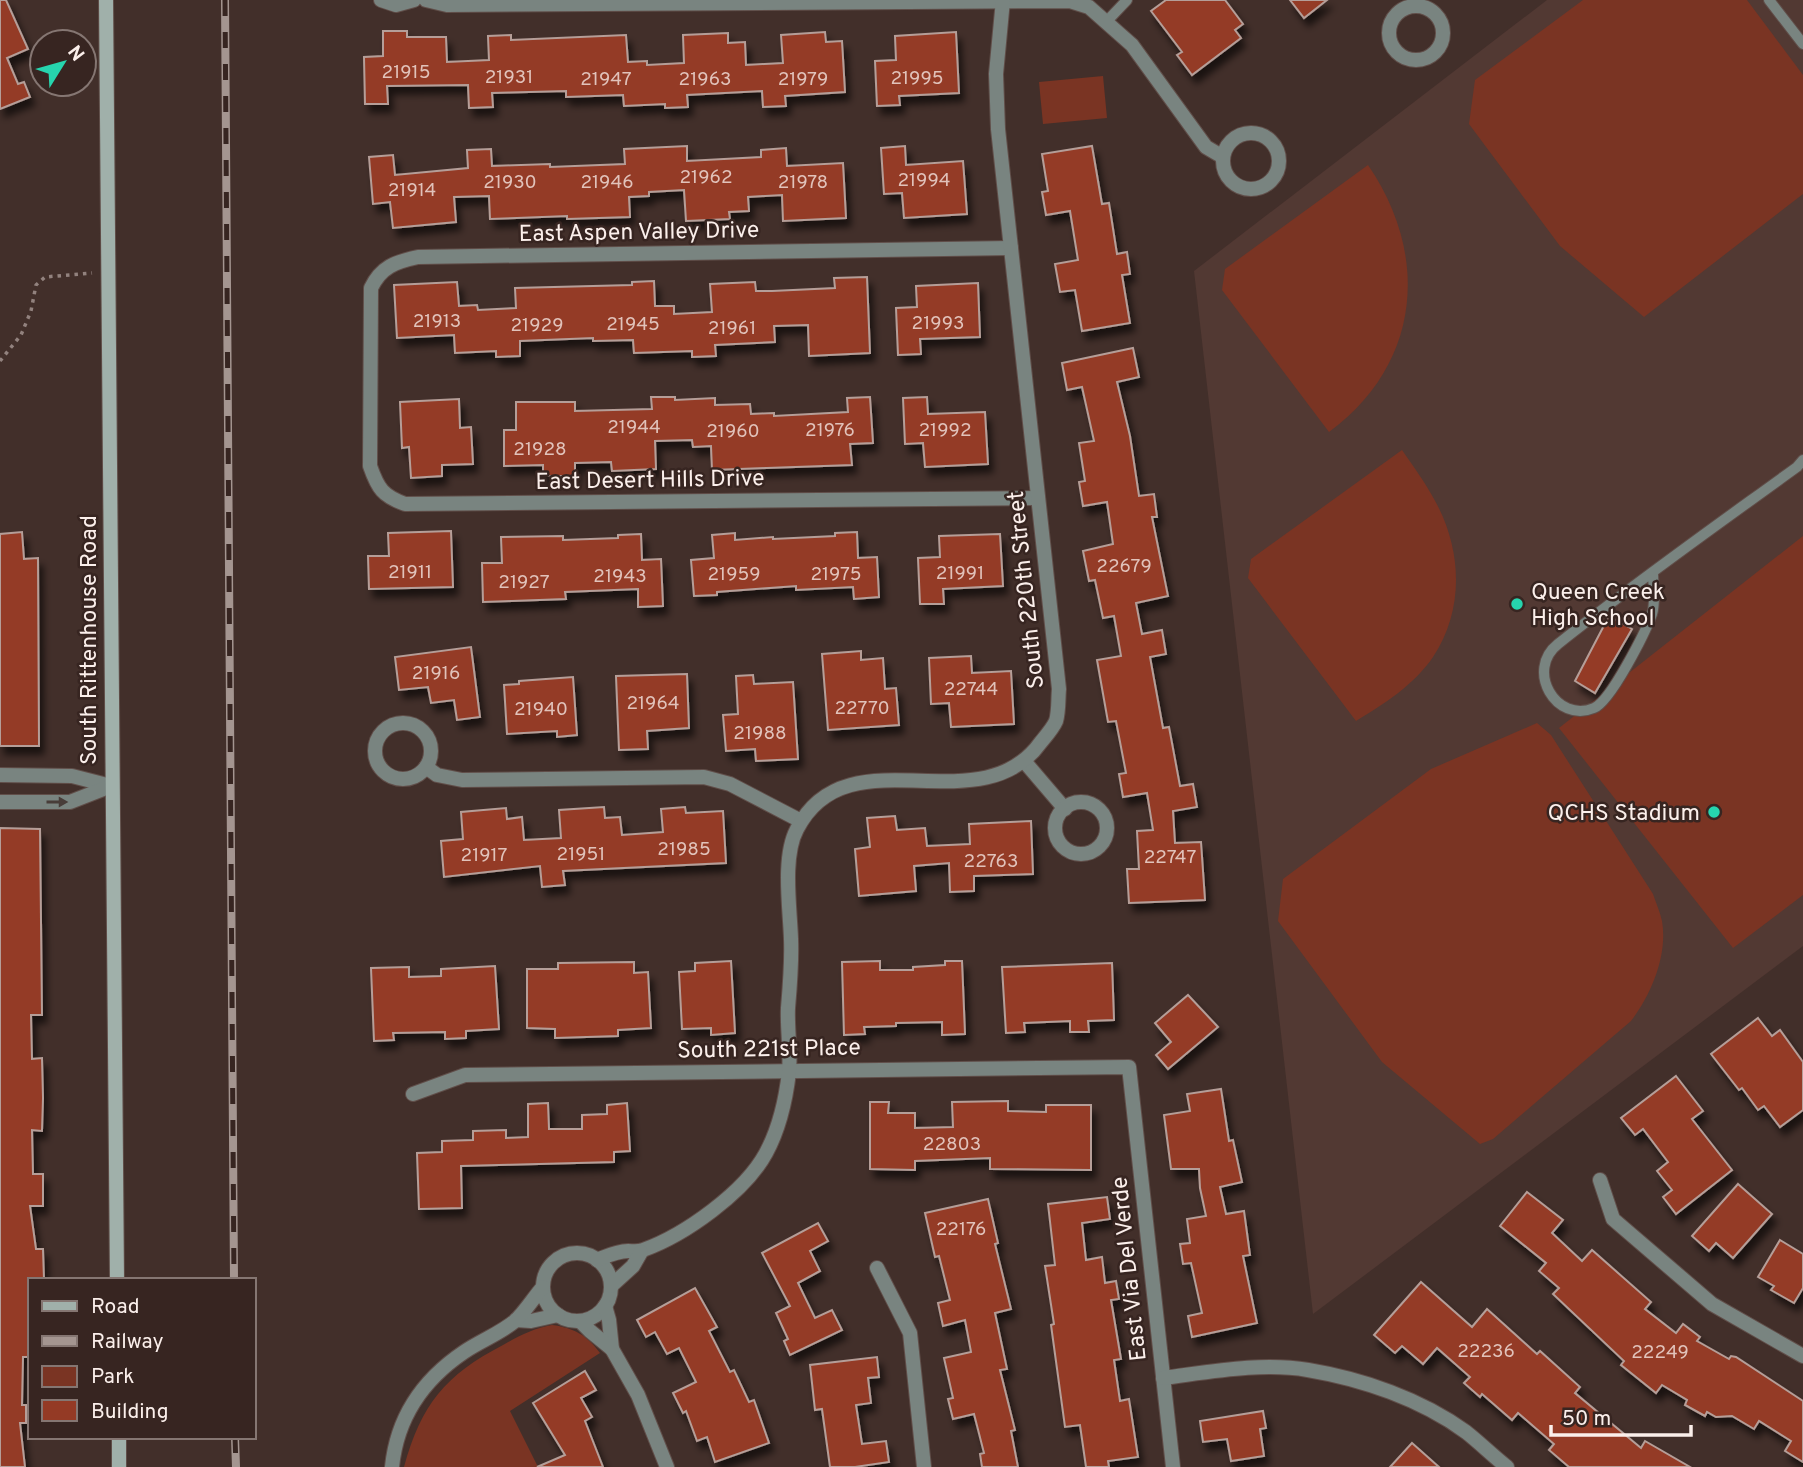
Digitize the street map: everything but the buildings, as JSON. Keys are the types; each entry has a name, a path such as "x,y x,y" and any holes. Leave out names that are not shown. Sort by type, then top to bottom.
{"main road":[{"name":"South Rittenhouse Road","path":"106,0 117,1278"},
{"path":"119,1439 119,1467"}],"street":[{"path":"381,0 396,5 414,0"},
{"path":"426,0 447,5 1070,1 1089,7 1132,45 1206,147 1223,157 1227,176 1240,187 1262,187 1271,180 1279,162 1278,153 1268,138 1248,132 1229,142 1223,157"},
{"name":"South 220th Street","path":"597,1260 626,1251 641,1252 685,1229 742,1186 766,1154 780,1118 789,1071 788,1010 792,965 789,865 794,834 813,805 835,790 859,782 983,780 1010,770 1024,761 1038,747 1056,721 1059,689 998,129 996,74 1003,0"},
{"name":"East Aspen Valley Drive","path":"370,378 371,288 377,274 396,262 418,257 1011,248"},
{"name":"East Desert Hills Drive","path":"370,378 370,466 376,483 388,498 405,504 1038,498"},
{"path":"1024,761 1065,808"},
{"path":"426,767 437,775 462,780 704,777 730,784 761,798 801,821"},
{"path":"0,775 72,776 111,786"},
{"path":"0,802 70,802 111,786"},
{"name":"South 221st Place","path":"413,1094 465,1074 1129,1067"},
{"name":"East Via Del Verde","path":"1129,1067 1173,1467"},
{"path":"1600,1180 1613,1219 1712,1304 1803,1356"},
{"name":"South 220th Street","path":"611,1286 633,1266 641,1252"},
{"path":"392,1467 406,1416 426,1383 464,1352 516,1320 543,1287 550,1267 567,1255 577,1253 597,1260 605,1267 611,1286 605,1306 594,1316 580,1321 558,1315 547,1303 543,1287"},
{"path":"877,1268 910,1333 924,1467"},
{"path":"605,1306 612,1349 642,1405 667,1467"},
{"path":"516,1320 531,1321 558,1315"},
{"path":"580,1321 612,1349"},
{"path":"1163,1378 1261,1368 1306,1369 1364,1383 1423,1405 1465,1432 1507,1467"}],"lane":[{"path":"1107,21 1127,0"},
{"path":"1769,0 1803,44"},
{"path":"1653,572 1653,612 1609,696 1595,708 1581,710 1559,703 1546,688 1543,671 1551,650 1653,572 1797,467 1803,460"}],"path":[{"path":"0,361 21,335 31,311 36,285 45,277 108,272"}],"shaded area":[{"name":"Queen Creek High School","path":"1547,0 1803,0 1803,946 1313,1314 1194,271"}],"green space":[{"path":"1583,0 1747,0 1803,75 1803,194 1644,317 1560,246 1469,124 1475,80"},
{"path":"1103,76 1107,118 1043,124 1039,82"},
{"path":"1368,165 1388,200 1401,236 1407,272 1406,308 1398,342 1382,375 1359,405 1329,432 1222,290 1225,269"},
{"path":"1402,450 1427,486 1443,518 1454,558 1455,599 1443,638 1425,667 1398,693 1356,721 1248,578 1251,559"},
{"name":"QCHS Stadium","path":"1803,536 1803,895 1733,948 1559,728"},
{"path":"1537,723 1551,735 1653,894 1662,921 1662,947 1651,987 1631,1021 1493,1139 1480,1144 1382,1062 1278,921 1283,879 1431,769"},
{"path":"552,1325 579,1333 600,1353 510,1411 538,1467 404,1467 418,1426 438,1394 451,1380 483,1356 533,1330"}],"railway":[{"path":"225,0 234,1278"},
{"path":"235,1439 236,1467"}],"place":[{"name":"Queen Creek High School","path":"1517,604"},
{"name":"QCHS Stadium","path":"1714,812"}]}
